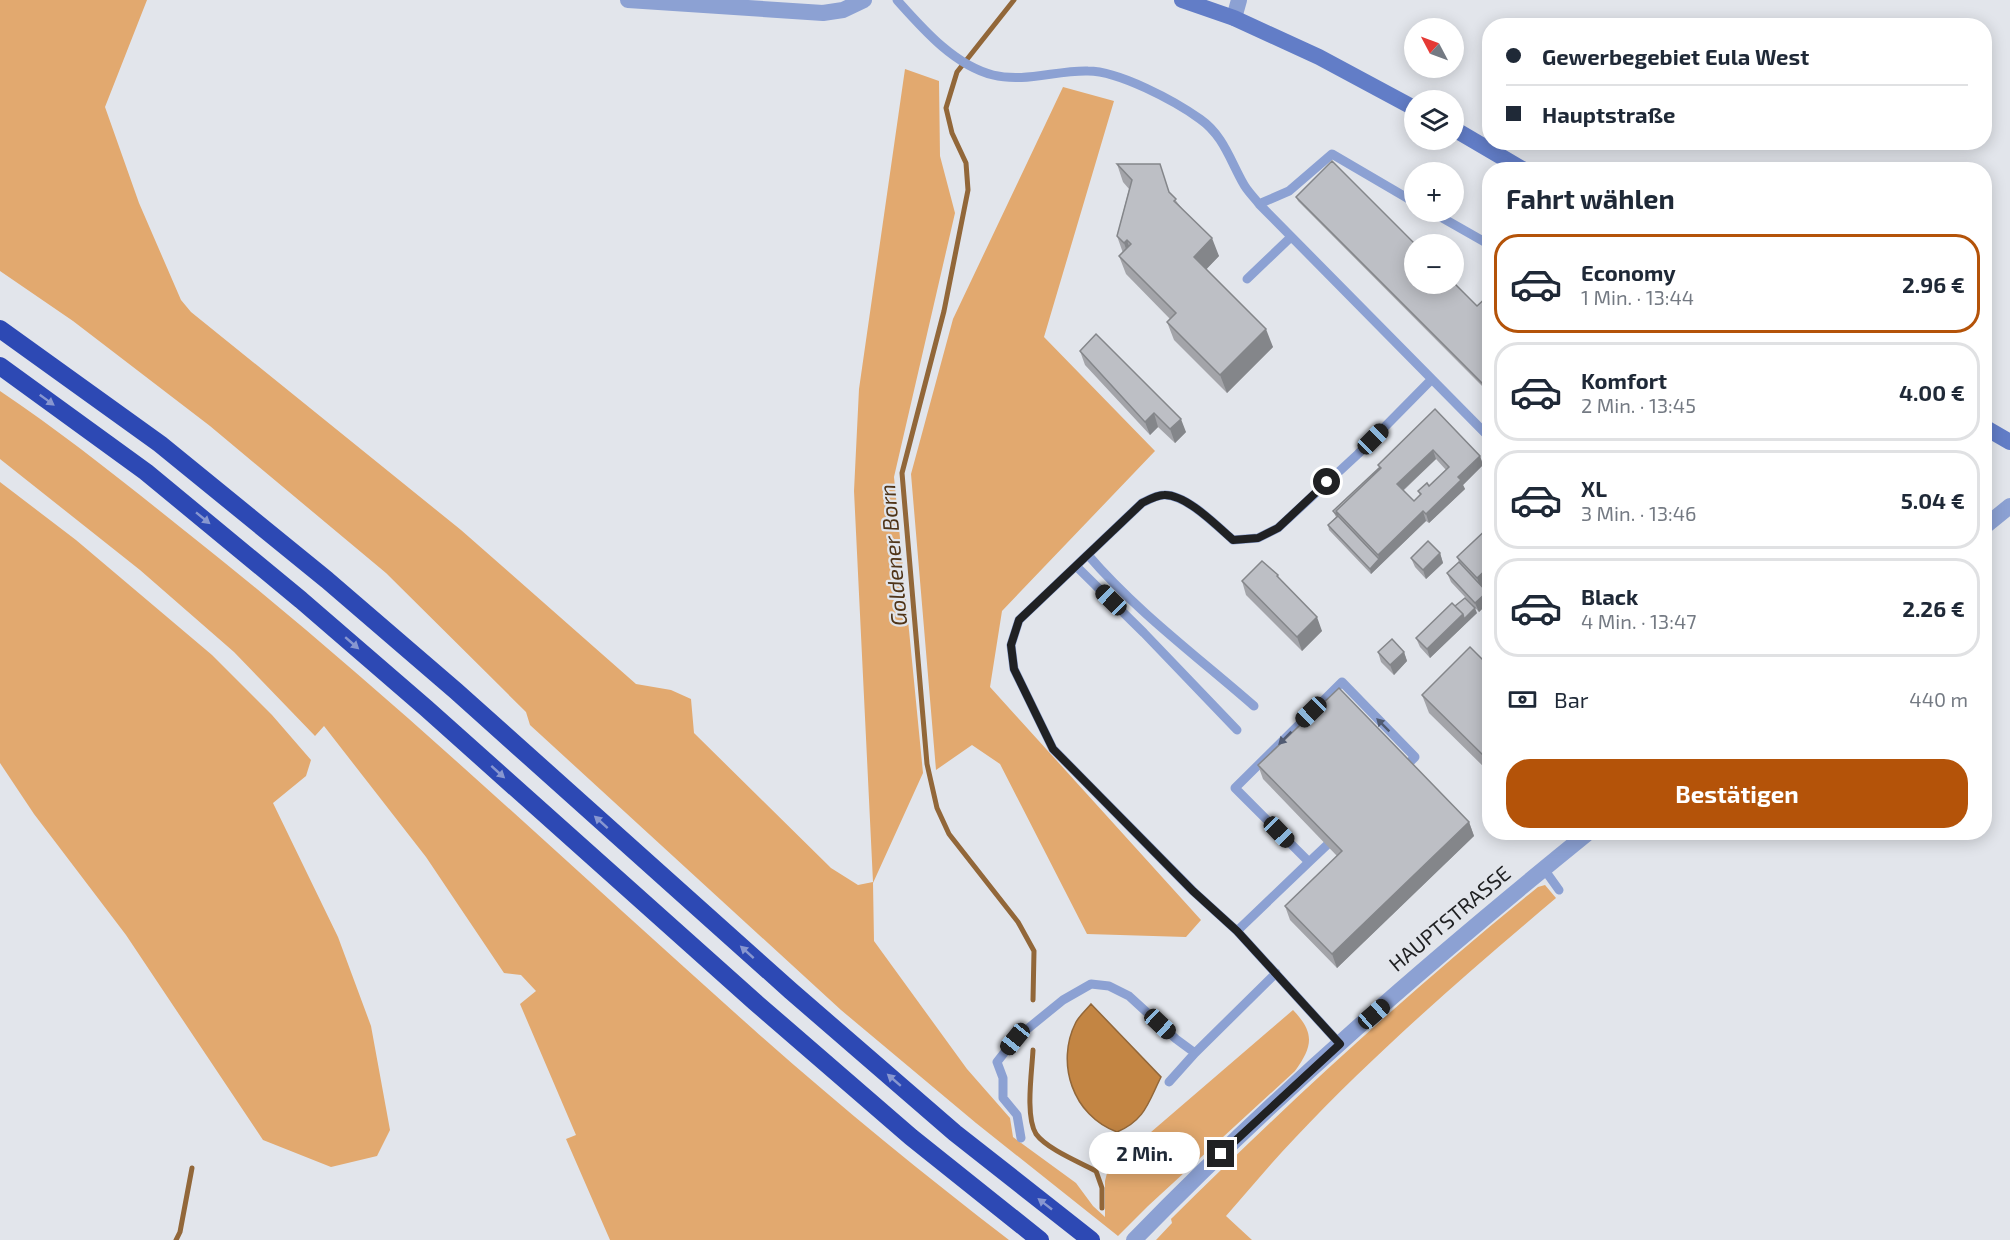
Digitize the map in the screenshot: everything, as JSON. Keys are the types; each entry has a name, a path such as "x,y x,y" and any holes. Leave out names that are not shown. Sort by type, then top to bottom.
{"highway":[{"path":"0,329 160,444 319,573 456,691 817,1014 955,1133 1091,1240"},
{"path":"0,366 146,472 292,592 426,708 755,1002 911,1137 1040,1240"}],"main road":[{"path":"1182,0 1234,18 1319,57 1404,103"},
{"path":"1464,135 1482,145"},
{"path":"1490,150 1510,162"},
{"path":"1992,432 2010,442"}],"street":[{"path":"628,0 823,13 843,10 864,0"},
{"path":"1234,18 1239,0"},
{"path":"1992,521 2010,506"},
{"name":"HAUPTSTRASSE","path":"1134,1240 1340,1044 1459,939 1579,840"}],"lane":[{"path":"897,0 923,29 970,66 993,75 1014,78 1088,71 1109,74 1162,96 1201,119 1215,132 1227,150 1244,185 1259,204 1482,430"},
{"path":"1259,204 1289,191 1332,154 1404,196"},
{"path":"1450,222 1482,240"},
{"path":"1247,279 1291,237"},
{"path":"1340,1044 1237,931 1193,891 1053,749 1014,669 1011,645 1019,620 1142,503 1162,495 1177,496 1233,540 1258,538 1278,528 1358,454 1431,380"},
{"path":"1088,555 1107,578 1149,618 1254,706"},
{"path":"1077,567 1237,730"},
{"path":"1309,862 1235,788 1342,682 1416,757 1406,766"},
{"path":"1237,931 1327,844"},
{"path":"1544,869 1559,890"},
{"path":"1169,1082 1276,973"},
{"path":"1021,1138 1017,1115 1003,1098 1002,1078 997,1062 1015,1039 1063,1000 1091,984 1109,986 1129,996 1195,1053"}],"shaded area":[{"path":"0,0 147,0 105,107 139,203 181,300 191,312 461,530 636,684 671,690 691,699 694,733 831,868 858,885 873,882 854,491 859,389 905,69 939,81 940,156 955,213 894,477 923,773 873,883 874,941 967,1069 1010,1118 1013,1137 1076,1183 1093,1206 1105,1217 1105,1181 1108,1169 1293,1010 1305,1026 1309,1040 1305,1054 1295,1071 1118,1236 976,1123 841,1010 530,725 526,712 386,573 210,426 73,321 0,271"},
{"path":"1063,87 1114,101 1044,337 1155,451 1002,611 990,687 1201,920 1186,937 1087,934 1000,764 972,745 936,770 911,474 953,319"},
{"path":"0,391 117,477 259,590 473,776 784,1057 1009,1240 610,1240 566,1139 576,1135 520,1004 536,991 521,975 504,973 426,857 324,726 315,736 234,652 140,570 0,459"},
{"path":"0,482 76,540 212,655 272,715 311,760 306,776 273,803 338,937 371,1026 390,1130 377,1156 331,1167 263,1140 126,935 34,814 0,763"},
{"path":"1545,885 1556,898 1389,1044 1286,1147 1226,1216 1252,1240 1156,1240 1172,1223 1171,1219 1350,1048 1490,926 1538,887"},
{"path":"1091,1004 1161,1077 1145,1110 1134,1122 1117,1132 1089,1114 1079,1101 1068,1071 1067,1054 1070,1038 1076,1022"}],"building":[{"path":"1332,161 1405,234 1404,294 1464,293 1477,306 1482,301 1482,383 1296,197"},
{"path":"1117,164 1160,164 1169,192 1176,199 1174,201 1212,238 1194,257 1266,329 1220,375 1167,322 1176,313 1119,256 1131,244 1127,240 1124,243 1117,236 1132,180"},
{"path":"1096,334 1181,419 1170,429 1154,413 1145,422 1080,351"},
{"path":"1435,409 1480,456 1458,477 1461,480 1426,514 1423,511 1378,555 1336,511 1381,468 1378,465","holes":["1433,450 1449,467 1429,486 1427,483 1418,491 1421,494 1414,501 1397,484"]},
{"path":"1379,468 1336,511 1338,516 1333,511"},
{"path":"1338,516 1379,559 1370,569 1328,525"},
{"path":"1482,534 1482,573 1477,578 1457,557"},
{"path":"1428,541 1440,553 1423,570 1411,558"},
{"path":"1262,561 1317,617 1297,637 1242,581"},
{"path":"1459,562 1482,587 1482,597 1475,603 1447,573"},
{"path":"1465,598 1475,608 1464,619 1463,614 1455,606"},
{"path":"1452,603 1463,614 1427,649 1416,638"},
{"path":"1392,639 1404,652 1390,665 1378,652"},
{"path":"1470,647 1482,659 1482,754 1422,695"},
{"path":"1339,688 1469,822 1332,954 1285,906 1342,851 1258,765"}],"waterway":[{"name":"Goldener Born","path":"1014,0 957,72 946,108 952,133 966,163 968,190 944,311 902,473 927,764 937,808 949,834 1018,922 1034,951 1033,1000"},
{"name":"Goldener Born","path":"1033,1050 1030,1105 1036,1134 1055,1150 1096,1171 1102,1188 1102,1208"},
{"path":"176,1240 180,1232 192,1168"}],"route":[{"path":"1221,1154 1340,1044 1237,931 1193,891 1053,749 1014,669 1011,645 1019,620 1142,503 1162,495 1177,496 1233,540 1258,538 1278,528 1327,482"}]}
